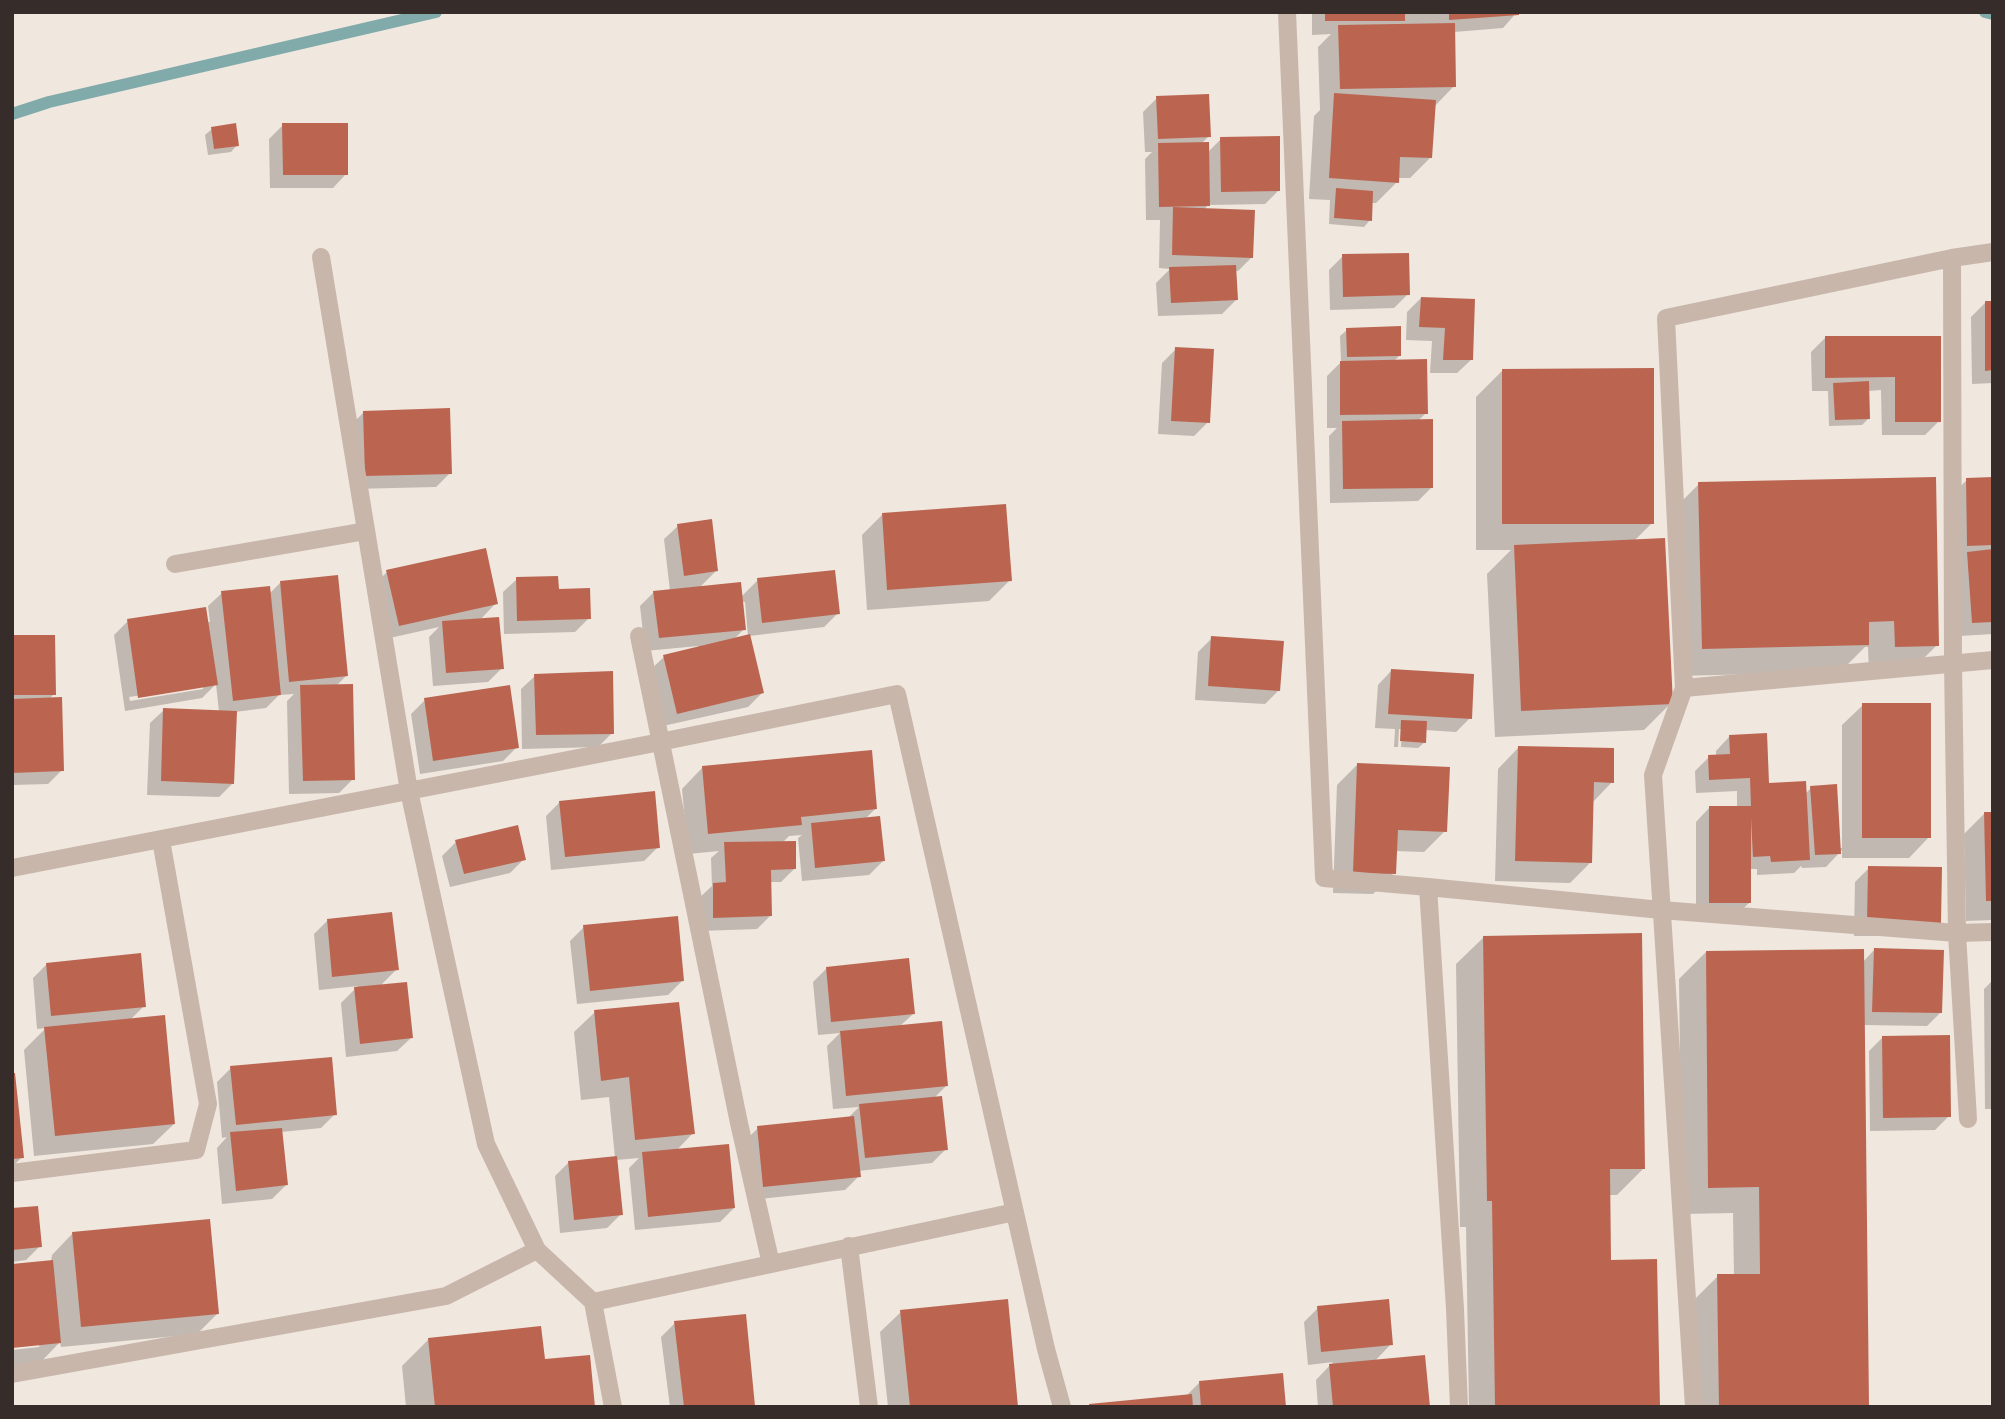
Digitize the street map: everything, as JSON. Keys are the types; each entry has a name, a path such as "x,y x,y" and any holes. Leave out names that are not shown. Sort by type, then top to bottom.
{"street":[{"path":"1287,12 1324,878 1661,910 1957,933 1993,932"},
{"path":"1694,1407 1653,775 1684,688 1666,318 1952,258 1993,252"},
{"path":"321,257 409,792 486,1144 537,1251 593,1302 612,1407"},
{"path":"1952,258 1957,933 1968,1119"},
{"path":"175,564 366,531"},
{"path":"639,636 739,1123 771,1264"},
{"path":"1684,688 1993,660"},
{"path":"12,868 897,694 1046,1349 1062,1407"},
{"path":"12,1173 196,1150 208,1104 161,840"},
{"path":"1428,887 1459,1407"},
{"path":"593,1302 1015,1212"},
{"path":"849,1246 869,1407"},
{"path":"12,1374 446,1296 537,1251"}],"building":[{"path":"1325,12 1405,12 1405,21 1325,21"},
{"path":"1449,12 1519,12 1519,15 1449,20"},
{"path":"1455,23 1456,87 1340,89 1338,25"},
{"path":"1334,93 1436,100 1432,158 1400,157 1399,183 1329,178"},
{"path":"1209,94 1211,137 1158,139 1156,96"},
{"path":"236,123 239,146 214,149 211,127"},
{"path":"282,123 348,123 348,175 283,175"},
{"path":"1280,136 1280,191 1221,192 1220,137"},
{"path":"1209,142 1210,206 1159,207 1158,143"},
{"path":"1336,188 1373,191 1372,221 1334,218"},
{"path":"1173,207 1255,210 1253,258 1172,255"},
{"path":"1409,253 1410,295 1343,297 1342,254"},
{"path":"1236,265 1238,300 1171,303 1169,267"},
{"path":"1421,297 1475,299 1473,360 1443,360 1445,328 1419,327"},
{"path":"1985,301 1993,301 1993,370 1985,371"},
{"path":"1401,326 1401,356 1347,357 1346,328"},
{"path":"1825,336 1941,336 1941,422 1895,422 1895,377 1825,378"},
{"path":"1175,347 1214,349 1210,423 1171,421"},
{"path":"1427,359 1428,414 1340,415 1340,361"},
{"path":"1654,368 1654,524 1502,524 1502,369"},
{"path":"1869,381 1870,419 1835,420 1833,383"},
{"path":"450,408 452,474 365,476 363,411"},
{"path":"1433,419 1433,488 1343,489 1342,421"},
{"path":"1936,477 1939,646 1895,647 1894,621 1869,622 1869,645 1702,649 1698,482"},
{"path":"1993,477 1993,545 1967,546 1966,478"},
{"path":"1006,504 1012,581 887,590 882,513"},
{"path":"712,519 718,571 684,576 677,524"},
{"path":"1665,538 1673,704 1521,711 1514,545"},
{"path":"486,548 498,604 399,626 386,570"},
{"path":"1993,549 1993,622 1972,623 1967,552"},
{"path":"835,570 840,614 762,623 757,578"},
{"path":"338,575 348,676 289,682 280,581"},
{"path":"558,576 559,589 590,588 591,619 517,621 516,577"},
{"path":"741,582 746,630 659,638 653,591"},
{"path":"270,586 281,695 233,701 221,591"},
{"path":"206,607 218,685 138,698 127,619"},
{"path":"499,617 504,669 446,673 442,621"},
{"path":"750,634 764,693 677,714 663,655"},
{"path":"12,635 55,635 56,695 12,695"},
{"path":"1211,636 1284,641 1280,691 1208,686"},
{"path":"1391,669 1474,674 1472,719 1388,714"},
{"path":"613,671 614,734 536,735 534,674"},
{"path":"353,684 355,780 303,781 300,685"},
{"path":"510,685 519,748 433,761 424,698"},
{"path":"62,697 64,771 12,773 12,699"},
{"path":"1862,703 1931,703 1931,838 1862,838"},
{"path":"163,708 237,711 234,784 161,781"},
{"path":"1401,720 1427,721 1426,743 1400,741"},
{"path":"1767,733 1769,783 1806,781 1810,860 1771,862 1770,856 1753,857 1751,818 1751,903 1709,903 1709,806 1751,806 1750,778 1709,780 1708,755 1730,754 1729,735"},
{"path":"1518,746 1614,748 1614,783 1594,782 1592,863 1515,861"},
{"path":"872,750 877,809 801,817 802,825 708,834 702,766"},
{"path":"1357,763 1450,767 1447,832 1398,830 1396,874 1353,873"},
{"path":"1837,784 1841,854 1815,855 1810,786"},
{"path":"655,791 660,848 565,857 559,801"},
{"path":"1984,812 1993,812 1993,901 1986,901"},
{"path":"880,816 885,861 815,868 811,823"},
{"path":"518,825 526,860 464,874 455,840"},
{"path":"796,841 796,869 771,870 772,916 713,918 713,883 726,882 724,842"},
{"path":"1868,866 1942,867 1941,923 1867,923"},
{"path":"392,912 399,970 332,977 327,919"},
{"path":"678,916 684,981 590,991 583,925"},
{"path":"1642,933 1645,1169 1610,1169 1611,1260 1657,1259 1660,1407 1495,1407 1492,1201 1487,1201 1483,936"},
{"path":"1874,948 1944,950 1942,1013 1872,1012"},
{"path":"1864,949 1869,1407 1719,1407 1717,1274 1760,1274 1759,1187 1708,1188 1706,951"},
{"path":"141,953 146,1007 51,1016 46,963"},
{"path":"909,958 915,1014 831,1022 826,967"},
{"path":"407,982 413,1038 360,1044 354,987"},
{"path":"679,1002 695,1134 635,1140 629,1077 601,1081 594,1010"},
{"path":"165,1015 175,1124 55,1136 44,1027"},
{"path":"942,1021 948,1086 846,1096 840,1031"},
{"path":"1950,1035 1951,1117 1883,1118 1882,1036"},
{"path":"332,1057 337,1115 236,1125 230,1066"},
{"path":"12,1073 15,1073 24,1158 12,1159"},
{"path":"942,1096 948,1150 865,1158 859,1104"},
{"path":"854,1116 861,1177 763,1187 757,1126"},
{"path":"282,1128 288,1185 236,1191 230,1132"},
{"path":"729,1144 735,1208 648,1217 642,1152"},
{"path":"617,1156 623,1215 574,1220 568,1161"},
{"path":"38,1206 42,1247 12,1250 12,1208"},
{"path":"210,1219 219,1314 81,1327 72,1232"},
{"path":"53,1260 61,1343 12,1348 12,1264"},
{"path":"1008,1299 1018,1407 910,1407 900,1310"},
{"path":"1389,1299 1393,1345 1321,1352 1317,1306"},
{"path":"746,1314 755,1406 684,1407 674,1321"},
{"path":"541,1326 545,1359 590,1355 595,1407 435,1407 428,1338"},
{"path":"1425,1355 1430,1407 1333,1407 1329,1364"},
{"path":"1283,1373 1286,1407 1201,1407 1199,1381"},
{"path":"1192,1394 1193,1407 1089,1407 1089,1404"}],"waterway":[{"path":"12,114 49,102 436,12"},
{"path":"1985,12 1993,14"}]}
